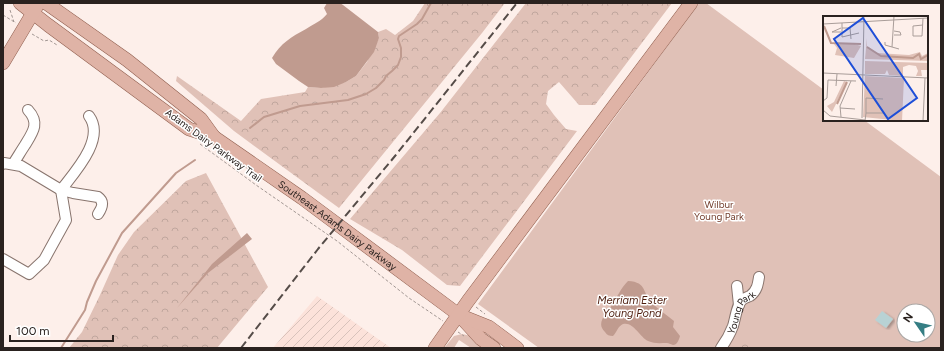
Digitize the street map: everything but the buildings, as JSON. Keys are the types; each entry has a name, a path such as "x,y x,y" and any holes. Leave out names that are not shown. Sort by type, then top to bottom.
{"main road":[{"name":"Southeast Adams Dairy Parkway","path":"46,3 127,60 195,114 201,119 214,137"},
{"path":"435,348 468,301 691,3"},
{"name":"Southeast Adams Dairy Parkway","path":"15,6 36,8 47,24 189,128 214,137 302,198 459,315 481,339 494,348"},
{"path":"3,63 36,8"},
{"name":"Southeast Adams Dairy Parkway","path":"459,315 489,327 517,348"}],"street":[{"path":"28,110 33,116 34,130 8,164 21,166 61,190 98,197 103,202 98,214"},
{"path":"3,259 28,274 44,260 66,220 61,190 81,164 91,146 94,127 90,116"},
{"name":"Young Park","path":"721,348 732,328 739,305 742,300 754,293 759,277"},
{"path":"738,286 739,305"}],"path":[{"path":"3,15 15,23 15,6"},
{"path":"33,35 44,41 49,40 59,46"},
{"name":"Adams Dairy Parkway Trail","path":"199,143 256,185 337,241 409,298 439,318"}],"shaded area":[{"path":"317,296 391,348 273,348"}],"green space":[{"path":"425,3 505,3 339,208 234,131 176,81 177,76 241,121 261,99 305,92 308,87 321,88 346,82 356,76 367,62 379,38 378,32 386,29 395,35 413,21"},
{"path":"526,3 672,3 595,105 579,105 559,82 548,91 546,104 566,129 577,131 460,286 447,285 402,250 350,219 440,113"},
{"name":"Wilbur Young Park","path":"699,3 706,3 823,89 823,121 865,121 941,177 941,348 539,348 478,304"},
{"path":"206,173 268,287 217,348 69,348 82,332 118,255 134,232 186,181"},
{"path":"462,334 472,336 488,348 471,348 459,340 454,348 444,348 454,336"},
{"path":"747,342 754,343 760,348 734,348 735,347"}],"water":[{"path":"327,3 340,3 343,5 378,32 379,38 374,52 356,76 334,87 308,87 276,64 272,58 279,48 287,41 327,14 324,8"},
{"path":"247,233 252,239 208,273 177,308 212,264"},
{"name":"Merriam Ester Young Pond","path":"628,281 642,286 649,300 674,321 673,327 680,336 676,344 673,345 648,341 633,327 627,324 620,326 613,336 607,335 602,329 601,325 603,318"}],"waterway":[{"path":"250,128 264,117 300,106 348,100 366,94 376,88 398,65 401,57 401,48 398,39 399,36 422,19 431,3"},
{"path":"61,348 85,310 96,281 122,233 176,173 195,160"}],"railway":[{"path":"241,348 318,249 395,156 517,3"}]}
